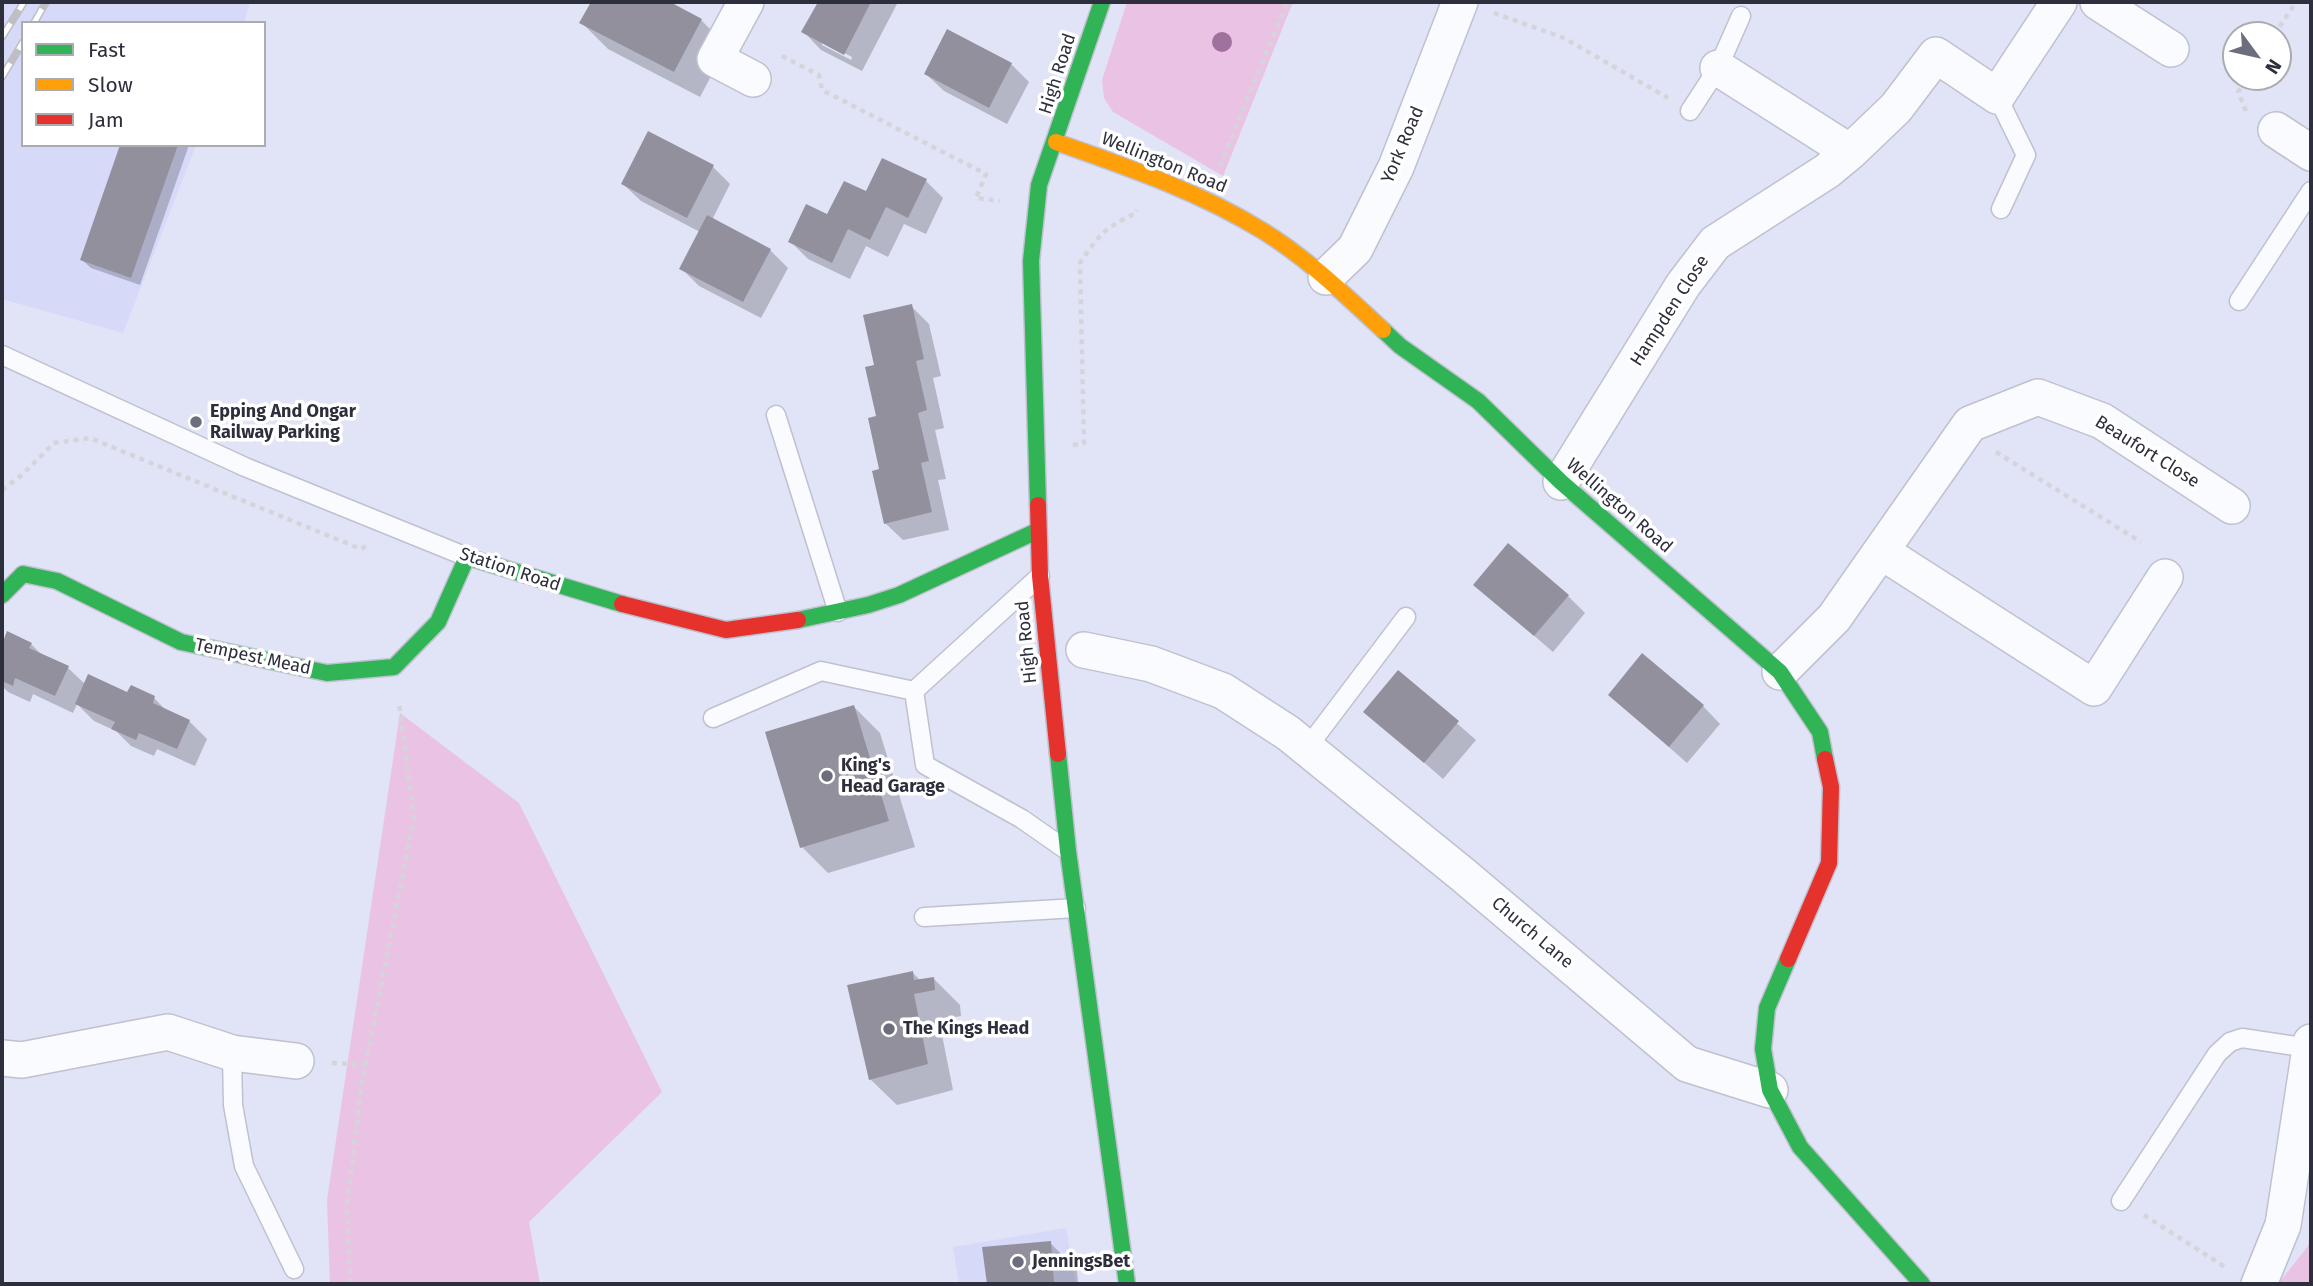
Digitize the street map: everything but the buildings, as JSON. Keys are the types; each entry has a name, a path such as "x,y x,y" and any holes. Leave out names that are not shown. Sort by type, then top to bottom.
{"street":[{"path":"746,2 715,59 753,79"},
{"name":"High Road","path":"1102,2 1039,185 1031,261 1040,576 1068,851 1126,1284"},
{"path":"1997,96 2059,2"},
{"path":"2098,2 2171,49"},
{"name":"York Road","path":"1326,277 1355,249 1474,6"},
{"name":"Hampden Close","path":"1561,482 1683,285 1716,243 1850,152 1896,108 1936,55 1997,96"},
{"path":"1718,68 1850,152"},
{"path":"2277,130 2311,153"},
{"name":"Wellington Road","path":"1056,142 1151,175 1222,207 1265,232 1326,277 1400,346 1478,401 1561,482 1780,672 1821,732 1831,787 1829,863 1767,1008 1763,1048 1770,1090"},
{"name":"Beaufort Close","path":"1780,672 1834,618 1970,424 2038,397 2102,421 2232,506"},
{"name":"Station Road","path":"467,557 610,601 726,629 838,612 899,595 1037,531"},
{"path":"1882,552 2094,688 2165,578"},
{"path":"394,667 438,622 467,557"},
{"name":"Tempest Mead","path":"2,595 23,574 57,582 181,642 327,673 394,667"},
{"name":"Church Lane","path":"1084,650 1151,664 1223,691 1307,748 1462,874 1687,1064 1770,1090"},
{"path":"2,1058 22,1060 168,1032 232,1053 296,1061"},
{"path":"2245,1277 2283,1225 2310,1045"},
{"path":"1770,1090 1800,1147 1922,1284"}],"lane":[{"path":"1690,111 1718,68 1741,16"},
{"path":"1997,96 2026,155 2001,209"},
{"path":"2239,301 2311,191"},
{"name":"Station Road","path":"2,355 245,467 467,557"},
{"path":"776,415 838,612"},
{"path":"914,691 1040,576"},
{"path":"1307,748 1406,617"},
{"path":"713,718 821,671 914,691"},
{"path":"914,691 925,765 1022,819 1068,851"},
{"path":"924,917 1076,908"},
{"path":"2120,1201 2217,1054 2230,1042 2242,1038 2310,1045"},
{"path":"232,1053 233,1105 244,1166 294,1269"}],"path":[{"path":"1215,177 1287,2"},
{"path":"2283,21 2296,2"},
{"path":"1474,6 1564,38 1690,111"},
{"path":"753,79 766,86 782,56 819,75 822,90 986,174 976,198 1001,202"},
{"path":"1069,446 1084,443 1080,263 1108,227 1136,213 1140,201"},
{"path":"1965,432 2141,542"},
{"path":"2,490 23,474 54,443 90,438 360,549 402,531"},
{"path":"350,1284 347,1203 362,1082 414,818 394,667"},
{"path":"2120,1201 2245,1277"}],"shaded area":[{"path":"2,2 250,2 245,21 21,21 21,147 195,147 123,333 2,299"},
{"path":"1127,2 1293,2 1223,176 1113,112 1104,98 1102,80"},
{"path":"400,713 519,803 662,1092 529,1222 540,1284 330,1284 327,1200"},
{"path":"2311,1219 2311,1284 2278,1284 2308,1246"},
{"path":"1066,1228 1076,1284 959,1284 953,1247"}],"railway":[{"path":"2,37 24,2"},
{"path":"35,21 46,2"},
{"path":"2,77 21,45"}],"traffic: fast":[{"path":"1038,505 1031,261 1039,185 1102,2"},
{"path":"1383,330 1400,346 1478,401 1561,482 1780,672 1820,732 1825,759"},
{"path":"798,620 868,605 899,595 1037,531"},
{"path":"2,595 23,574 57,581 181,642 327,673 394,667 438,622 467,557 622,604"},
{"path":"1058,754 1068,851 1127,1284"},
{"path":"1788,959 1767,1008 1763,1049 1770,1090 1800,1147 1922,1284"}],"traffic: slow":[{"path":"1056,142 1162,181 1263,231 1295,253 1383,330"}],"traffic: jam":[{"path":"1038,505 1040,576 1058,754"},
{"path":"622,604 726,630 798,620"},
{"path":"1788,959 1829,863 1831,787 1825,759"}],"place":[{"name":"Epping And Ongar Railway Parking","path":"196,422"},
{"name":"King's Head Garage","path":"827,776"},
{"name":"The Kings Head","path":"889,1029"},
{"name":"JenningsBet","path":"1018,1262"}]}
